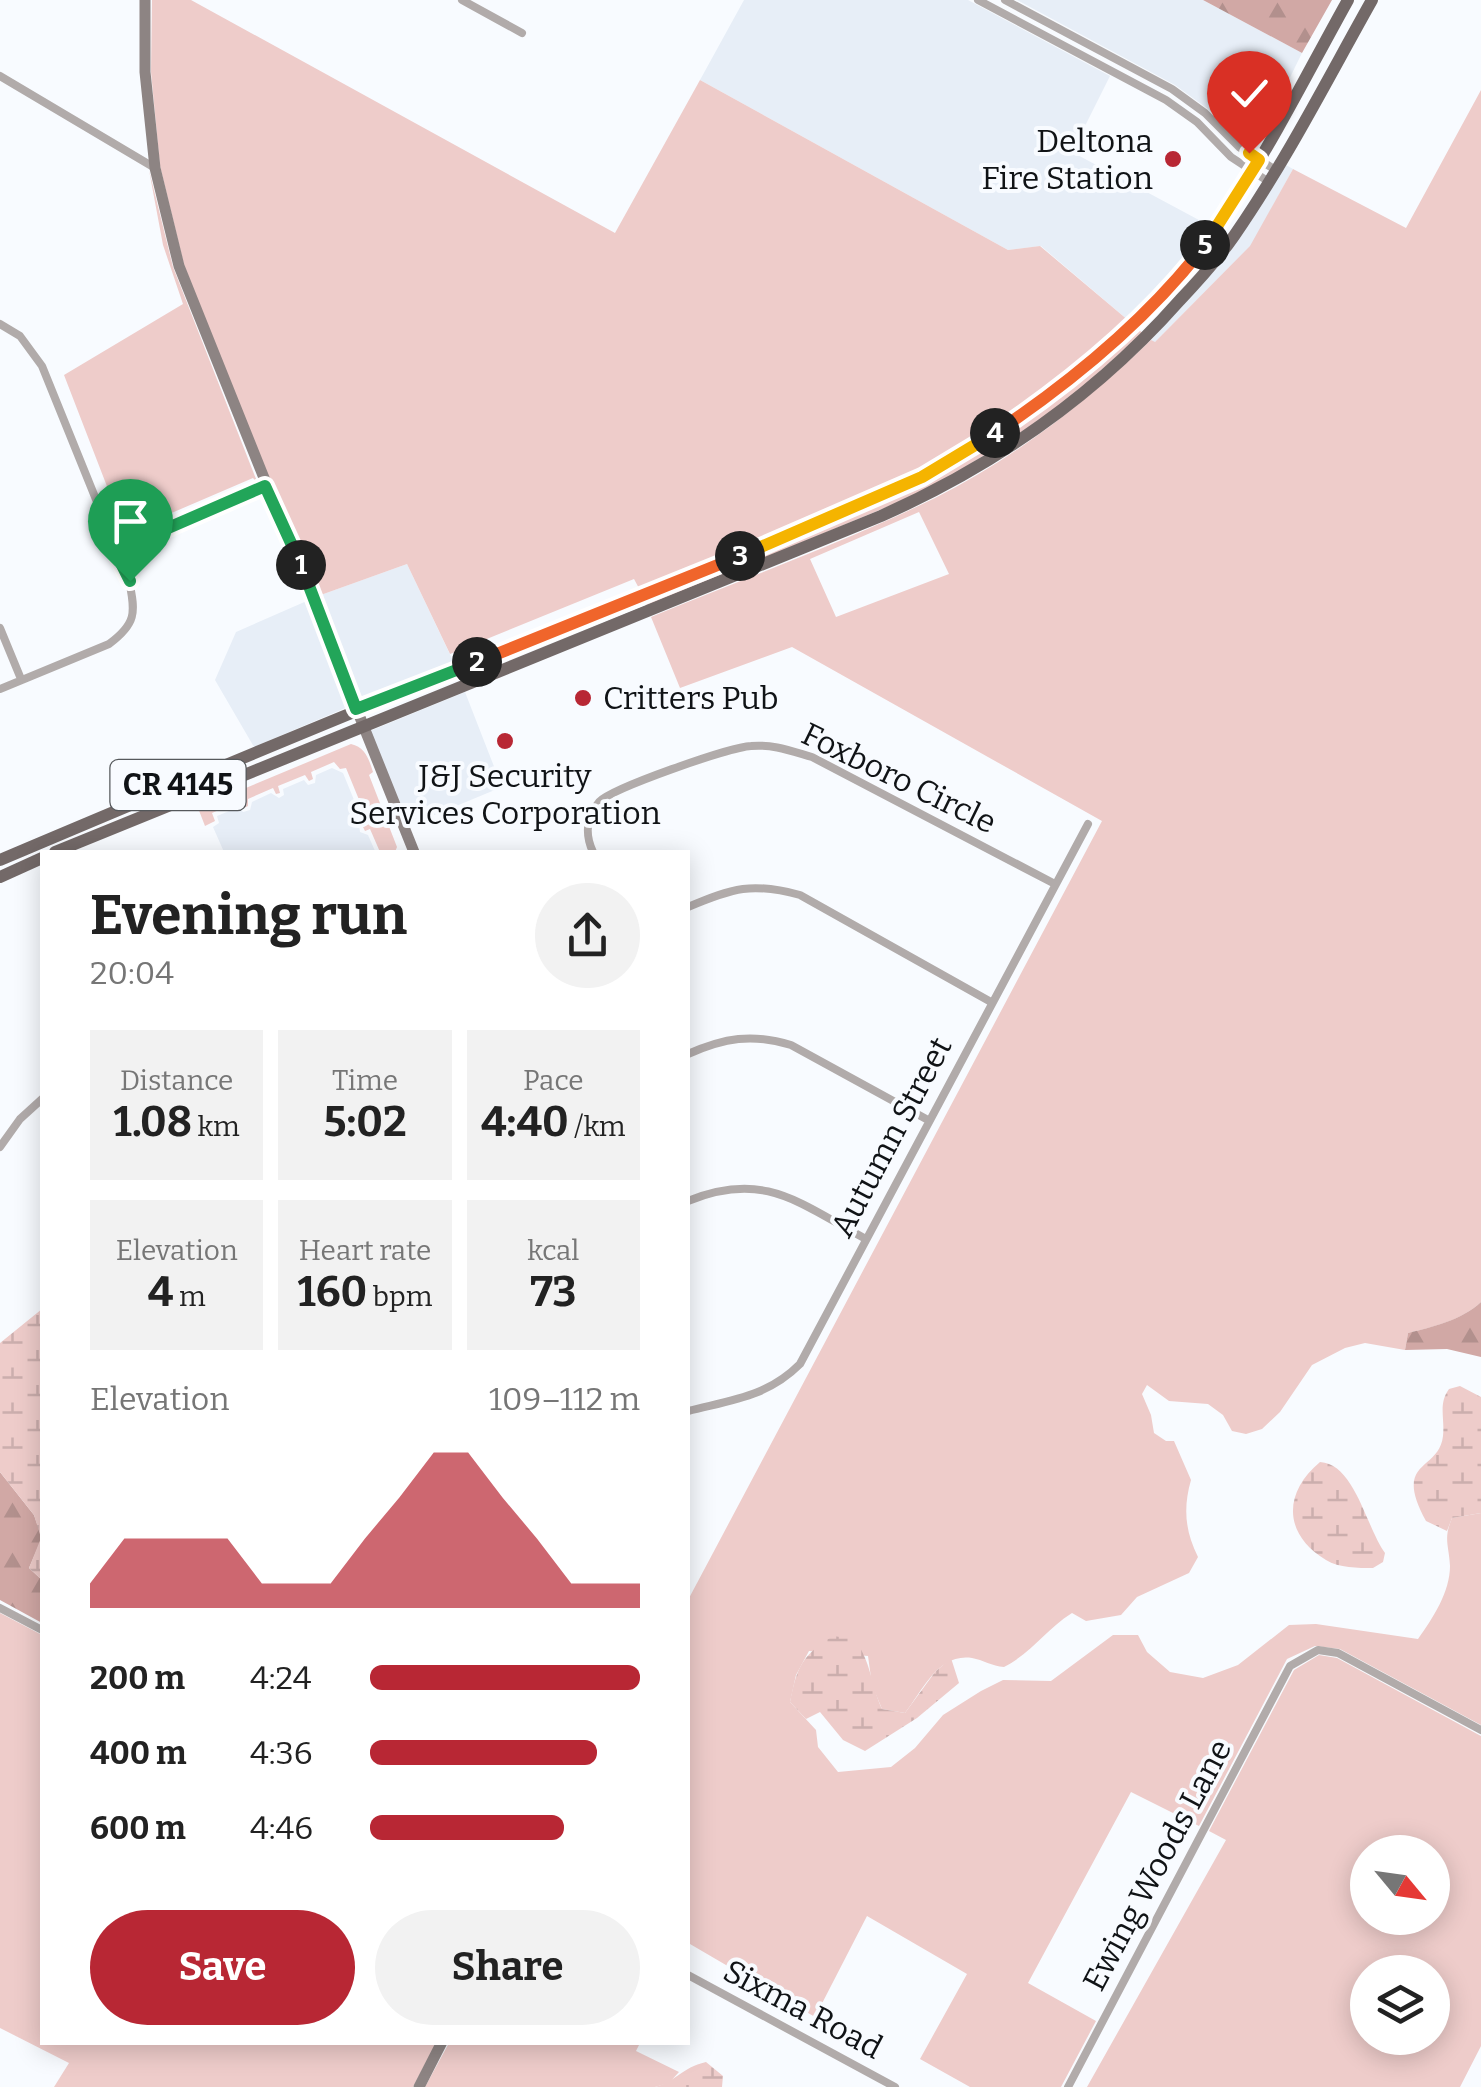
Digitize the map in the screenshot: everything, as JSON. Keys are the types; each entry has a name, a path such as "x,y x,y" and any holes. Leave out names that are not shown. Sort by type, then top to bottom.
{"main road":[{"name":"CR 4145","path":"0,860 356,709 626,604 875,499 973,448 1044,400 1138,320 1218,229 1348,0"},
{"name":"CR 4145","path":"60,850 881,516 933,493 987,462 1058,415 1153,331 1232,239 1273,176 1372,0"},
{"path":"0,877 40,859"}],"street":[{"path":"145,0 146,72 155,168 178,266 413,850"},
{"path":"462,0 522,33"},
{"path":"978,0 1166,100 1273,176"},
{"path":"1006,0 1172,89 1256,166"},
{"path":"0,76 155,168"},
{"path":"0,324 20,336 42,366 130,581 135,608 122,633 108,644 0,688"},
{"path":"115,551 265,486"},
{"path":"0,628 20,679"},
{"name":"Foxboro Circle","path":"593,850 589,820 607,796 712,756 748,746 775,746 812,757 1056,884"},
{"name":"Autumn Street","path":"690,1410 764,1392 800,1364 1088,824"},
{"path":"690,905 744,887 769,886 800,896 991,1002"},
{"path":"690,1053 734,1037 766,1037 791,1044 928,1120"},
{"path":"0,1147 20,1119 40,1102"},
{"path":"690,1200 725,1189 766,1190 784,1195 864,1238"},
{"path":"0,1608 40,1629"},
{"name":"Ewing Woods Lane","path":"1068,2087 1290,1666 1318,1650 1338,1654 1481,1730"},
{"name":"Sixma Road","path":"690,1976 896,2087"},
{"path":"419,2087 440,2045"}],"shaded area":[{"path":"744,0 968,0 1110,76 1072,152 1212,227 1129,321 1041,246 1008,250 700,80"},
{"path":"1017,0 1203,0 1302,53 1254,150 1175,85"},
{"path":"1286,165 1293,169 1251,246 1154,343 1151,340 1210,275"},
{"path":"407,564 455,665 359,702 318,596"},
{"path":"309,600 350,706 254,747 215,680 236,632"},
{"path":"465,692 502,787 408,826 370,731"},
{"path":"332,768 343,773 363,822 360,832 368,835 375,850 223,850 213,827 219,823 217,816 239,807 243,812 250,810 252,802 271,793 279,798 284,795 283,789 304,780 308,785 315,783 316,775"}],"green space":[{"path":"152,0 191,0 615,233 700,80 1008,250 1040,246 1129,321 1003,421 886,489 641,592 634,579 450,654 407,564 318,596 269,485 184,265 160,166 151,72"},
{"path":"1203,0 1332,0 1302,53"},
{"path":"1481,90 1481,1302 1456,1318 1408,1333 1405,1350 1365,1343 1345,1348 1312,1365 1280,1412 1262,1429 1246,1434 1232,1431 1223,1415 1208,1404 1169,1401 1147,1385 1142,1394 1154,1433 1174,1441 1191,1480 1187,1519 1198,1557 1189,1573 1137,1597 1121,1615 1086,1621 1072,1613 1004,1667 972,1658 950,1661 932,1675 905,1713 882,1709 872,1685 868,1656 809,1651 796,1675 790,1702 816,1730 818,1747 838,1772 891,1767 915,1748 943,1715 981,1691 1003,1680 1051,1681 1113,1635 1138,1635 1147,1652 1170,1672 1203,1678 1238,1665 1289,1625 1316,1624 1418,1639 1435,1614 1447,1585 1447,1537 1452,1518 1481,1513 1481,1725 1340,1649 1315,1646 1287,1659 1199,1826 1131,1792 1028,1983 1096,2021 1061,2087 970,2087 920,2059 967,1974 867,1916 815,2017 690,1944 690,1596 1102,821 792,647 680,688 651,617 935,498 1021,447 1075,407 1151,340 1155,342 1250,246 1293,169 1406,228","holes":["919,512 949,574 836,617 810,559"]},
{"path":"149,170 173,267 258,484 253,478 125,533 64,375 183,304 163,245"},
{"path":"1137,329 1143,333 1055,411 930,489 647,607 645,602 925,481"},
{"path":"351,744 363,751 370,763 373,772 369,775 397,847 379,850 370,829 365,831 363,827 369,824 346,768 340,769 334,762 311,772 313,779 309,781 305,775 278,786 280,793 276,794 273,788 248,799 244,808 240,801 212,813 215,821 205,826 198,808"},
{"path":"1481,1302 1481,1357 1447,1349 1405,1350 1408,1333 1456,1318"},
{"path":"40,1311 40,1535 34,1515 0,1472 0,1343"},
{"path":"1460,1386 1481,1397 1481,1513 1452,1518 1447,1531 1426,1521 1414,1487 1415,1476 1440,1447 1446,1395 1449,1389"},
{"path":"1320,1462 1342,1473 1358,1498 1385,1553 1383,1562 1373,1568 1343,1566 1326,1560 1312,1550 1295,1526 1294,1500 1299,1487"},
{"path":"0,1472 34,1515 40,1532 40,1543 29,1568 40,1578 40,1622 0,1600"},
{"path":"40,1540 40,1578 29,1568"},
{"path":"0,1613 40,1634 40,2045 435,2045 413,2087 54,2087 69,2063 0,2028"},
{"path":"833,1636 854,1639 860,1647 882,1709 905,1713 935,1672 951,1658 959,1683 917,1718 865,1751 843,1740 820,1712 806,1719 790,1702 802,1663"},
{"path":"1319,1655 1337,1658 1481,1736 1481,2046 1460,2087 1087,2087 1226,1840 1209,1831 1294,1670"},
{"path":"448,2045 639,2045 636,2051 679,2072 669,2083 655,2087 425,2087"},
{"path":"706,2062 723,2076 722,2087 655,2087 691,2068"}],"place":[{"name":"Deltona Fire Station","path":"1173,159"},
{"name":"Critters Pub","path":"583,698"},
{"name":"J&J Security Services Corporation","path":"505,741"}],"route":[{"path":"130,581 115,551 265,486 297,556 356,709 376,702 626,604 875,499 973,448 1044,400 1138,320 1218,229 1259,160 1249,153"}]}
